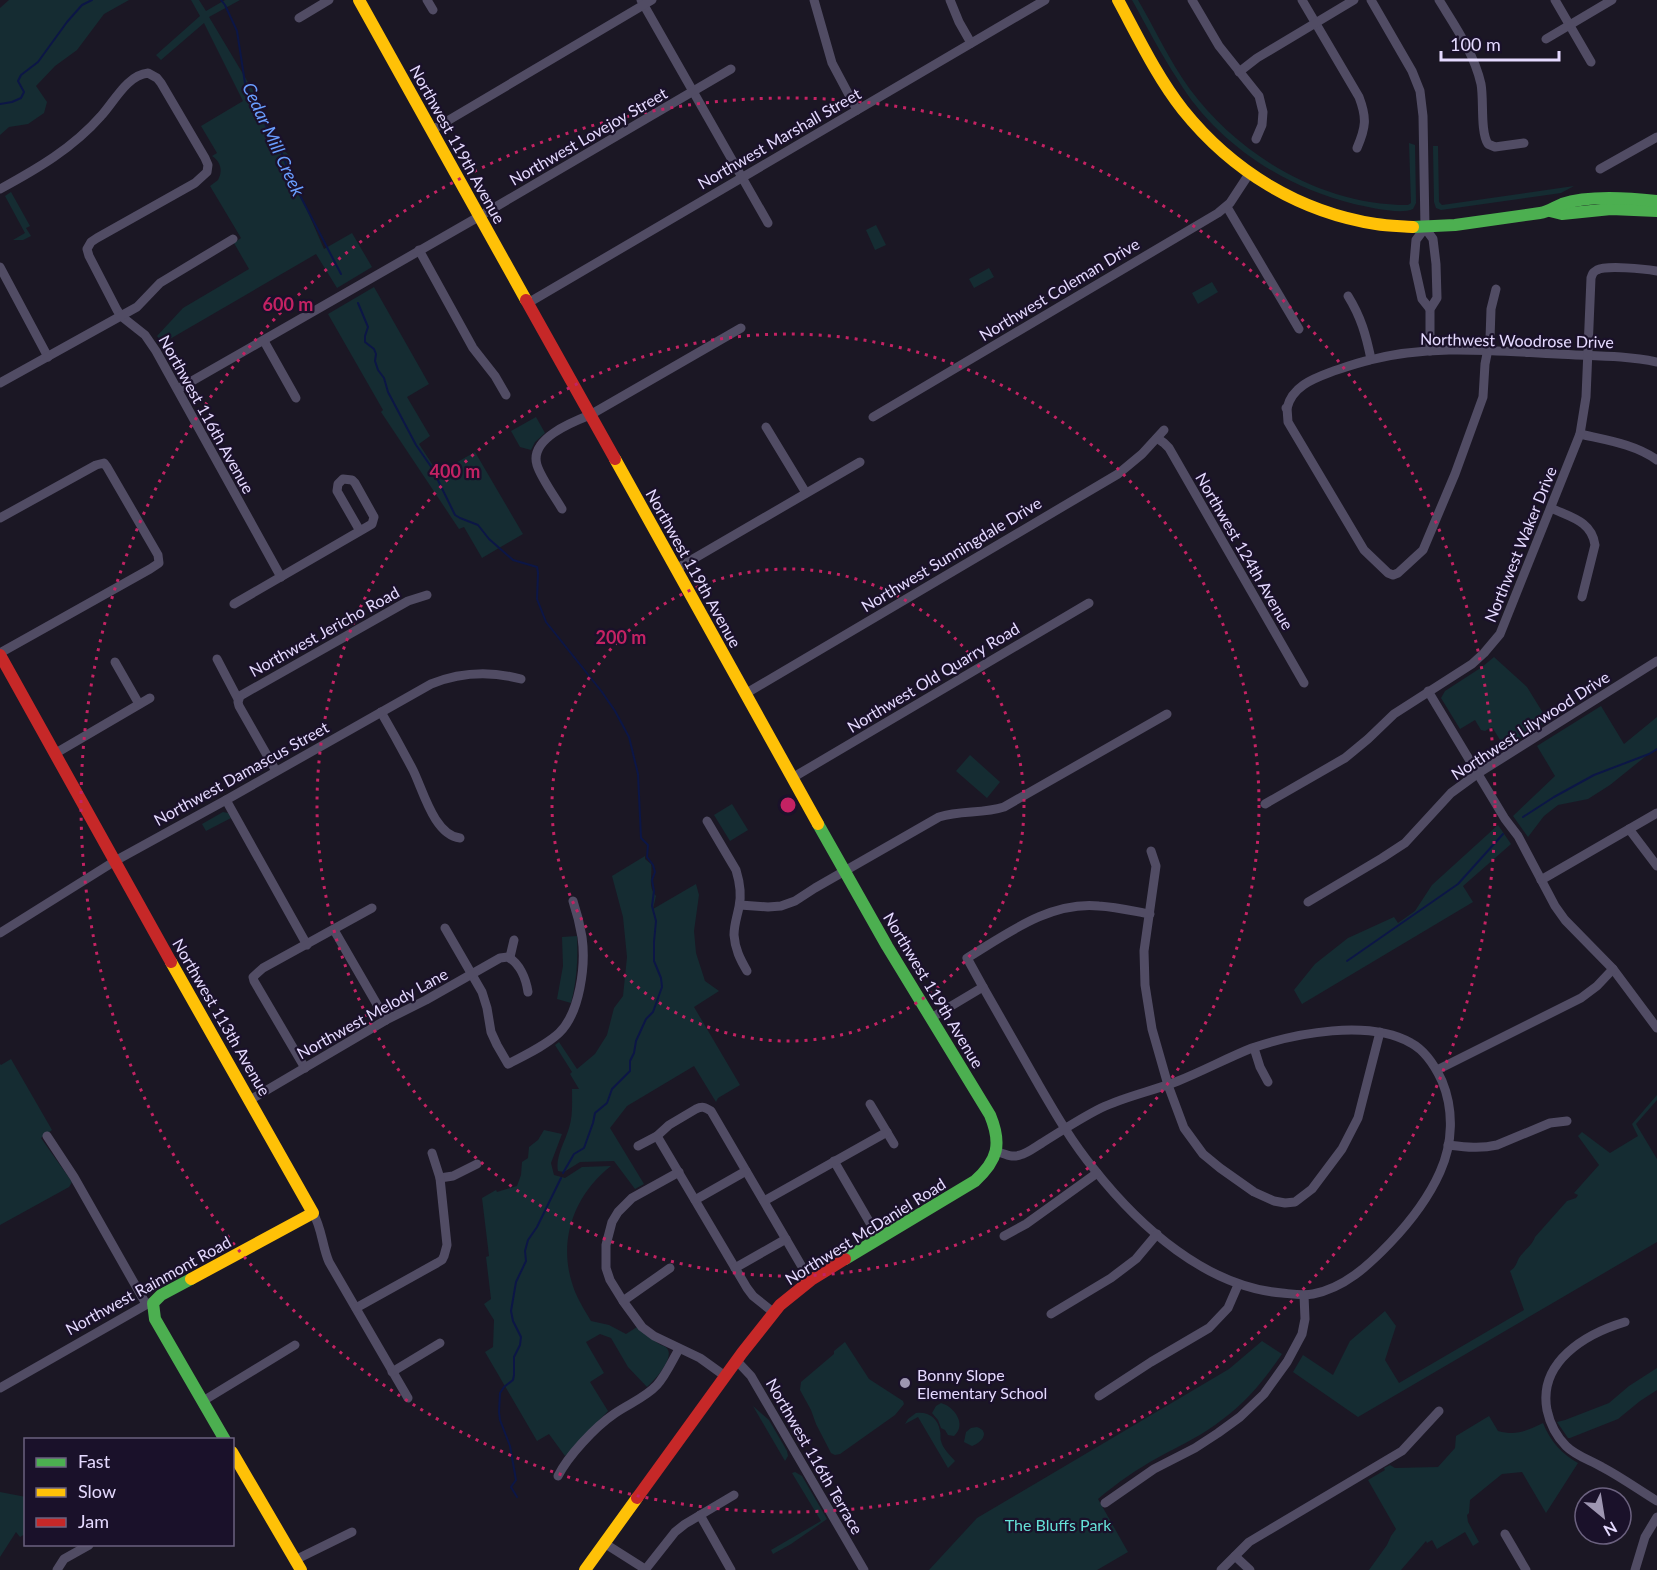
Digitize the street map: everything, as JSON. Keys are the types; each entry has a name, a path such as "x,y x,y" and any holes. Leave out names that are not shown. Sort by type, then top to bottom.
{"street":[{"path":"299,18 329,0"},
{"name":"Northwest 119th Avenue","path":"359,0 844,871 993,1122 998,1140 996,1151"},
{"path":"427,0 433,10"},
{"path":"814,0 832,63 857,111"},
{"path":"950,0 971,43"},
{"name":"Northwest Marshall Street","path":"528,303 1045,0"},
{"path":"1118,0 1157,71 1182,109 1210,141 1249,174 1298,201 1361,223 1425,228 1550,211 1562,214 1611,208 1657,211"},
{"path":"1192,0 1219,46 1259,96 1263,112 1262,125 1256,139"},
{"path":"1302,0 1365,111 1364,132 1357,148"},
{"path":"1239,72 1257,58 1354,0"},
{"path":"1371,0 1412,70 1420,91 1423,116 1425,228 1432,238 1436,264 1437,297 1430,309 1430,351"},
{"path":"1439,0 1466,44 1477,71 1483,96 1485,136 1488,144 1495,147 1524,143"},
{"path":"1555,0 1591,62"},
{"path":"1546,39 1612,0"},
{"path":"432,130 646,2 768,223"},
{"name":"Northwest Lovejoy Street","path":"178,389 731,69"},
{"name":"Northwest 116th Avenue","path":"0,189 44,165 71,145 101,117 133,79 148,73 161,83 205,158 208,165 207,172 195,183 97,238 87,249 121,316 145,335 156,351 281,577"},
{"path":"1600,170 1657,137"},
{"name":"Northwest Coleman Drive","path":"873,417 1227,207 1249,174"},
{"path":"1550,211 1560,205 1588,201 1628,199 1657,201"},
{"path":"1227,207 1299,329"},
{"path":"1425,228 1416,240 1414,263 1422,299 1430,309"},
{"path":"0,383 137,307 160,283 233,239"},
{"path":"419,250 473,348 495,376 506,395"},
{"path":"0,267 48,357"},
{"name":"Northwest Waker Drive","path":"1265,804 1345,758 1394,714 1472,664 1500,634 1580,434 1586,397 1593,273 1601,268 1657,271"},
{"path":"1488,351 1491,309 1496,289"},
{"path":"1348,296 1364,328 1371,359"},
{"path":"562,509 536,464 537,450 547,438 741,328"},
{"path":"264,341 296,398"},
{"name":"Northwest Woodrose Drive","path":"1488,351 1483,398 1427,543 1418,556 1402,570 1393,575 1388,573 1364,550 1288,423 1286,408 1296,391 1307,382 1371,359 1430,351 1488,351 1588,355 1657,362"},
{"path":"766,427 806,494"},
{"name":"Northwest Sunningdale Drive","path":"745,694 1118,474 1142,454 1164,430"},
{"path":"1580,434 1630,446 1644,451 1657,460"},
{"name":"Northwest 124th Avenue","path":"1156,438 1169,448 1304,683"},
{"path":"676,569 860,462"},
{"path":"0,518 96,465 104,464 158,555 159,563 0,654"},
{"path":"234,604 281,577 360,531 372,524 374,517 355,483 344,479 338,484 337,491 360,531"},
{"path":"1551,508 1582,522 1594,538 1595,545 1582,597"},
{"name":"Northwest Jericho Road","path":"238,699 243,693 408,601 427,595"},
{"name":"Northwest Old Quarry Road","path":"792,778 1089,603"},
{"name":"Northwest 113th Avenue","path":"0,654 313,1213 321,1229 329,1262 408,1398"},
{"name":"Northwest Jericho Road","path":"217,659 238,699 239,706 276,771"},
{"name":"Northwest Lilywood Drive","path":"1308,902 1405,843 1451,793 1477,774 1657,661"},
{"path":"115,662 139,704"},
{"name":"Northwest Damascus Street","path":"0,933 115,861 431,684 442,679 485,673 521,679"},
{"path":"1428,692 1505,819 1518,836 1555,906 1565,920 1612,969 1657,1028"},
{"path":"56,753 150,698"},
{"path":"381,712 414,772 424,798 436,819 449,834 460,838"},
{"path":"740,905 768,907 789,903 939,817 952,813 994,810 1004,807 1167,714"},
{"path":"226,800 307,945"},
{"path":"1541,880 1657,813"},
{"path":"707,821 736,870 740,885 740,905 735,923 735,942 739,957 747,971"},
{"path":"1629,830 1657,866"},
{"path":"1151,851 1156,866 1144,951 1145,985 1152,1029 1168,1085 1184,1128 1203,1154 1254,1192 1274,1201 1295,1202 1320,1180 1351,1132 1358,1118 1380,1032"},
{"path":"445,928 483,997 494,1038 508,1064 552,1038 562,1030 573,1013 581,978 582,938 573,901"},
{"path":"996,1151 1009,1156 1019,1156 1064,1129 1092,1113 1112,1103 1168,1085 1254,1048 1316,1034 1380,1032 1412,1043 1427,1055 1437,1070 1446,1092 1450,1108 1448,1145 1436,1183 1399,1234 1379,1255 1345,1282 1304,1295 1272,1292 1238,1285 1196,1264 1157,1234 1097,1173 1064,1129 967,958 1048,913 1074,907 1098,906 1150,914"},
{"path":"304,1068 253,977 258,972 372,908"},
{"path":"334,930 386,1020"},
{"path":"514,940 510,957 526,980 528,992"},
{"name":"Northwest Melody Lane","path":"250,1100 386,1020 500,958 510,957"},
{"path":"1437,1070 1581,998 1597,986 1612,969"},
{"path":"931,1018 983,987"},
{"path":"1254,1048 1268,1082"},
{"path":"870,1104 894,1144"},
{"path":"638,1146 700,1107 711,1111 801,1265"},
{"path":"1448,1145 1488,1147 1550,1123 1567,1121"},
{"path":"764,1201 886,1132"},
{"path":"47,1136 149,1303 155,1319 224,1438"},
{"path":"657,1136 753,1296 773,1312"},
{"name":"Northwest McDaniel Road","path":"585,1570 773,1312 811,1280 975,1181 990,1166 996,1151"},
{"path":"356,1308 442,1260 447,1245 440,1178 432,1154"},
{"path":"834,1161 870,1222"},
{"path":"440,1178 453,1176 477,1164"},
{"path":"695,1200 746,1171"},
{"path":"679,1172 633,1198 618,1212 612,1222 606,1245 606,1268 610,1280 642,1327 654,1336 700,1358 725,1376"},
{"path":"1004,1236 1026,1224 1097,1173"},
{"name":"Northwest Rainmont Road","path":"0,1388 160,1295 313,1213"},
{"path":"1051,1314 1112,1278 1136,1259 1157,1234"},
{"path":"735,1268 786,1239"},
{"path":"623,1301 670,1268"},
{"path":"1099,1396 1209,1328 1228,1308 1238,1285"},
{"path":"1105,1503 1154,1469 1196,1448 1218,1433 1240,1417 1264,1394 1287,1362 1302,1334 1305,1319 1304,1295"},
{"path":"1624,1322 1606,1328 1574,1346 1565,1354 1550,1377 1546,1390 1546,1405 1549,1420 1567,1447 1657,1501"},
{"path":"392,1372 440,1343"},
{"path":"203,1401 295,1345"},
{"path":"558,1476 566,1461 607,1419 658,1384 679,1348"},
{"name":"Northwest 116th Terrace","path":"736,1360 751,1376 864,1570"},
{"path":"1221,1570 1249,1542 1395,1456 1439,1411"},
{"path":"234,1456 298,1565 352,1532"},
{"path":"604,1543 645,1570 675,1532 734,1495"},
{"path":"700,1515 731,1570"},
{"path":"1635,1570 1645,1537 1657,1517"},
{"path":"1505,1534 1526,1570"},
{"path":"57,1570 64,1559 87,1546"},
{"path":"1235,1556 1250,1570"}],"green space":[{"path":"9,0 129,0 104,14 77,50 55,66 36,86 47,102 44,113 28,124 9,127 0,135 0,8"},
{"path":"191,0 199,0 206,11 225,0 240,0 209,17 255,94 245,100 265,121 271,137 278,141 280,147 292,158 289,165 290,171 324,249 352,233 372,267 337,288 316,254 163,343 157,336 183,308 249,269 234,243 241,238 210,186 218,180 220,167 212,156 217,153 201,126 243,101 204,23 161,60 156,55 200,16"},
{"path":"1132,0 1138,0 1182,77 1209,113 1232,135 1285,172 1314,186 1345,196 1376,203 1408,205 1411,203 1409,143 1415,145 1416,203 1413,209 1384,210 1328,196 1278,174 1254,159 1212,124 1194,103 1178,80"},
{"path":"1433,146 1438,146 1439,202 1442,205 1574,186 1561,193 1441,210 1436,208 1434,202"},
{"path":"11,192 30,226 26,228 31,236 23,240 13,240 25,233 5,196"},
{"path":"876,225 886,245 875,250 866,230"},
{"path":"989,268 994,277 974,288 969,279"},
{"path":"1212,282 1218,292 1198,304 1192,293"},
{"path":"374,287 429,384 407,397 430,436 419,444 438,473 475,452 523,534 482,558 464,527 459,529 381,412 383,410 328,314"},
{"path":"536,417 545,433 535,442 531,450 520,447 511,431"},
{"path":"1494,657 1527,687 1548,721 1505,748 1492,727 1485,731 1481,730 1475,720 1460,729 1441,698 1445,691"},
{"path":"1601,706 1624,744 1657,717 1657,750 1588,799 1558,805 1544,816 1528,837 1513,816 1555,776 1537,746"},
{"path":"970,755 1000,782 987,798 956,771"},
{"path":"732,804 748,830 730,841 714,815"},
{"path":"223,812 228,813 231,818 206,831 202,824"},
{"path":"1498,825 1511,844 1463,886 1473,902 1302,1004 1294,990 1315,964 1348,938 1394,917 1398,923 1415,911 1432,885"},
{"path":"645,856 651,864 651,884 656,896 653,909 696,884 699,895 694,931 696,953 705,981 719,991 694,1007 740,1085 718,1098 716,1102 694,1066 627,1106 610,1128 644,1184 635,1189 614,1161 580,1162 564,1172 558,1171 559,1155 571,1119 572,1089 579,1089 570,1074 572,1072 555,1045 559,1042 577,1069 595,1054 607,1035 614,1008 623,996 627,957 623,917 612,876"},
{"path":"577,936 577,970 571,1003 557,999 563,966 562,937"},
{"path":"11,1059 52,1130 41,1138 72,1182 69,1187 0,1225 0,1064"},
{"path":"1657,1095 1657,1100 1636,1124 1657,1159 1657,1242 1358,1417 1293,1372 1303,1355 1333,1375 1350,1341 1385,1311 1396,1326 1385,1360 1399,1383 1524,1310 1510,1271 1535,1237 1567,1201 1576,1198 1578,1195 1574,1193 1599,1165 1578,1136 1582,1132 1610,1153 1638,1136 1632,1124"},
{"path":"544,1130 562,1134 551,1163 554,1175 565,1178 582,1167 611,1166 598,1177 579,1204 569,1234 568,1266 580,1303 591,1321 609,1325 626,1334 637,1327 651,1339 666,1347 669,1354 662,1370 647,1387 628,1367 611,1338 600,1334 586,1342 604,1373 590,1382 608,1411 565,1456 549,1434 537,1441 485,1352 493,1347 494,1320 484,1304 491,1299 486,1257 489,1256 482,1198 496,1190 497,1192 517,1186 522,1162 528,1158 529,1147 538,1140"},
{"name":"The Bluffs Park","path":"1262,1341 1282,1354 1240,1405 1208,1430 1143,1466 1098,1499 1128,1552 1097,1570 929,1570 977,1518 1229,1369"},
{"path":"845,1342 869,1379 903,1401 904,1404 895,1415 840,1454 835,1455 831,1453 800,1390 801,1382"},
{"path":"1657,1368 1657,1390 1618,1419 1570,1438 1557,1422 1609,1403 1629,1386"},
{"path":"941,1403 951,1408 958,1417 958,1432 954,1436 948,1435 941,1428 932,1413"},
{"path":"753,1406 769,1420 787,1451 788,1456 785,1461"},
{"path":"916,1413 928,1414 937,1422 942,1444 955,1461 948,1468 918,1417 905,1424"},
{"path":"1489,1416 1498,1431 1511,1433 1521,1432 1543,1423 1557,1446 1578,1463 1546,1513 1522,1472 1502,1474 1470,1500 1468,1522 1479,1542 1473,1546 1465,1532 1437,1549 1432,1540 1427,1543 1426,1541 1401,1570 1369,1570 1396,1529 1368,1480 1390,1465 1395,1468 1438,1467 1455,1448 1456,1436"},
{"path":"977,1427 984,1434 981,1440 972,1446 964,1442 966,1432"},
{"path":"795,1472 802,1476 827,1519 773,1554 771,1550 821,1521 792,1473"},
{"path":"0,1492 24,1497 24,1535 20,1537 16,1532 0,1557"}],"waterway":[{"name":"Cedar Mill Creek","path":"0,104 21,98 24,92 18,81 21,75 38,62 82,5 92,0"},
{"name":"Cedar Mill Creek","path":"221,0 237,31 245,83 254,104 282,154 293,182 341,274"},
{"name":"Cedar Mill Creek","path":"358,303 368,327 365,342 374,349 375,361 388,392 416,445 432,468 455,515 478,525 489,539 513,560 537,567 537,599 546,622 615,711 629,737 638,774 641,838 648,845 647,857 655,872 652,880 654,891 652,906 656,921 654,961 662,987 653,1012 646,1019 636,1041 630,1061 630,1071 612,1089 607,1103 595,1113 584,1148 574,1154 563,1173"},
{"path":"1523,817 1594,775 1657,749"},
{"path":"1347,961 1458,884 1503,834"},
{"name":"Cedar Mill Creek","path":"517,1497 511,1487 516,1480 510,1446 499,1412 500,1393 513,1380 514,1357 521,1337 511,1311 516,1282 526,1261 525,1251 528,1240 537,1227 561,1178"}],"traffic: fast":[{"path":"1413,227 1455,225 1540,213 1562,204 1584,199 1622,198 1657,201"},
{"path":"1550,211 1562,214 1611,209 1657,211"},
{"path":"818,824 887,946 990,1115 997,1143 989,1166 975,1181 845,1259"},
{"path":"191,1279 161,1295 153,1303 155,1319 224,1438"}],"traffic: slow":[{"path":"359,0 526,300"},
{"path":"1118,0 1156,70 1183,110 1202,132 1245,170 1294,199 1320,210 1376,224 1413,227"},
{"path":"615,459 818,824"},
{"path":"171,962 313,1213 191,1279"},
{"path":"234,1455 301,1570"},
{"path":"585,1570 637,1498"}],"traffic: jam":[{"path":"526,300 615,459"},
{"path":"0,655 171,962"},
{"path":"637,1498 742,1353 780,1305 811,1280 845,1259"}],"place":[{"name":"Bonny Slope Elementary School","path":"905,1383"}]}
